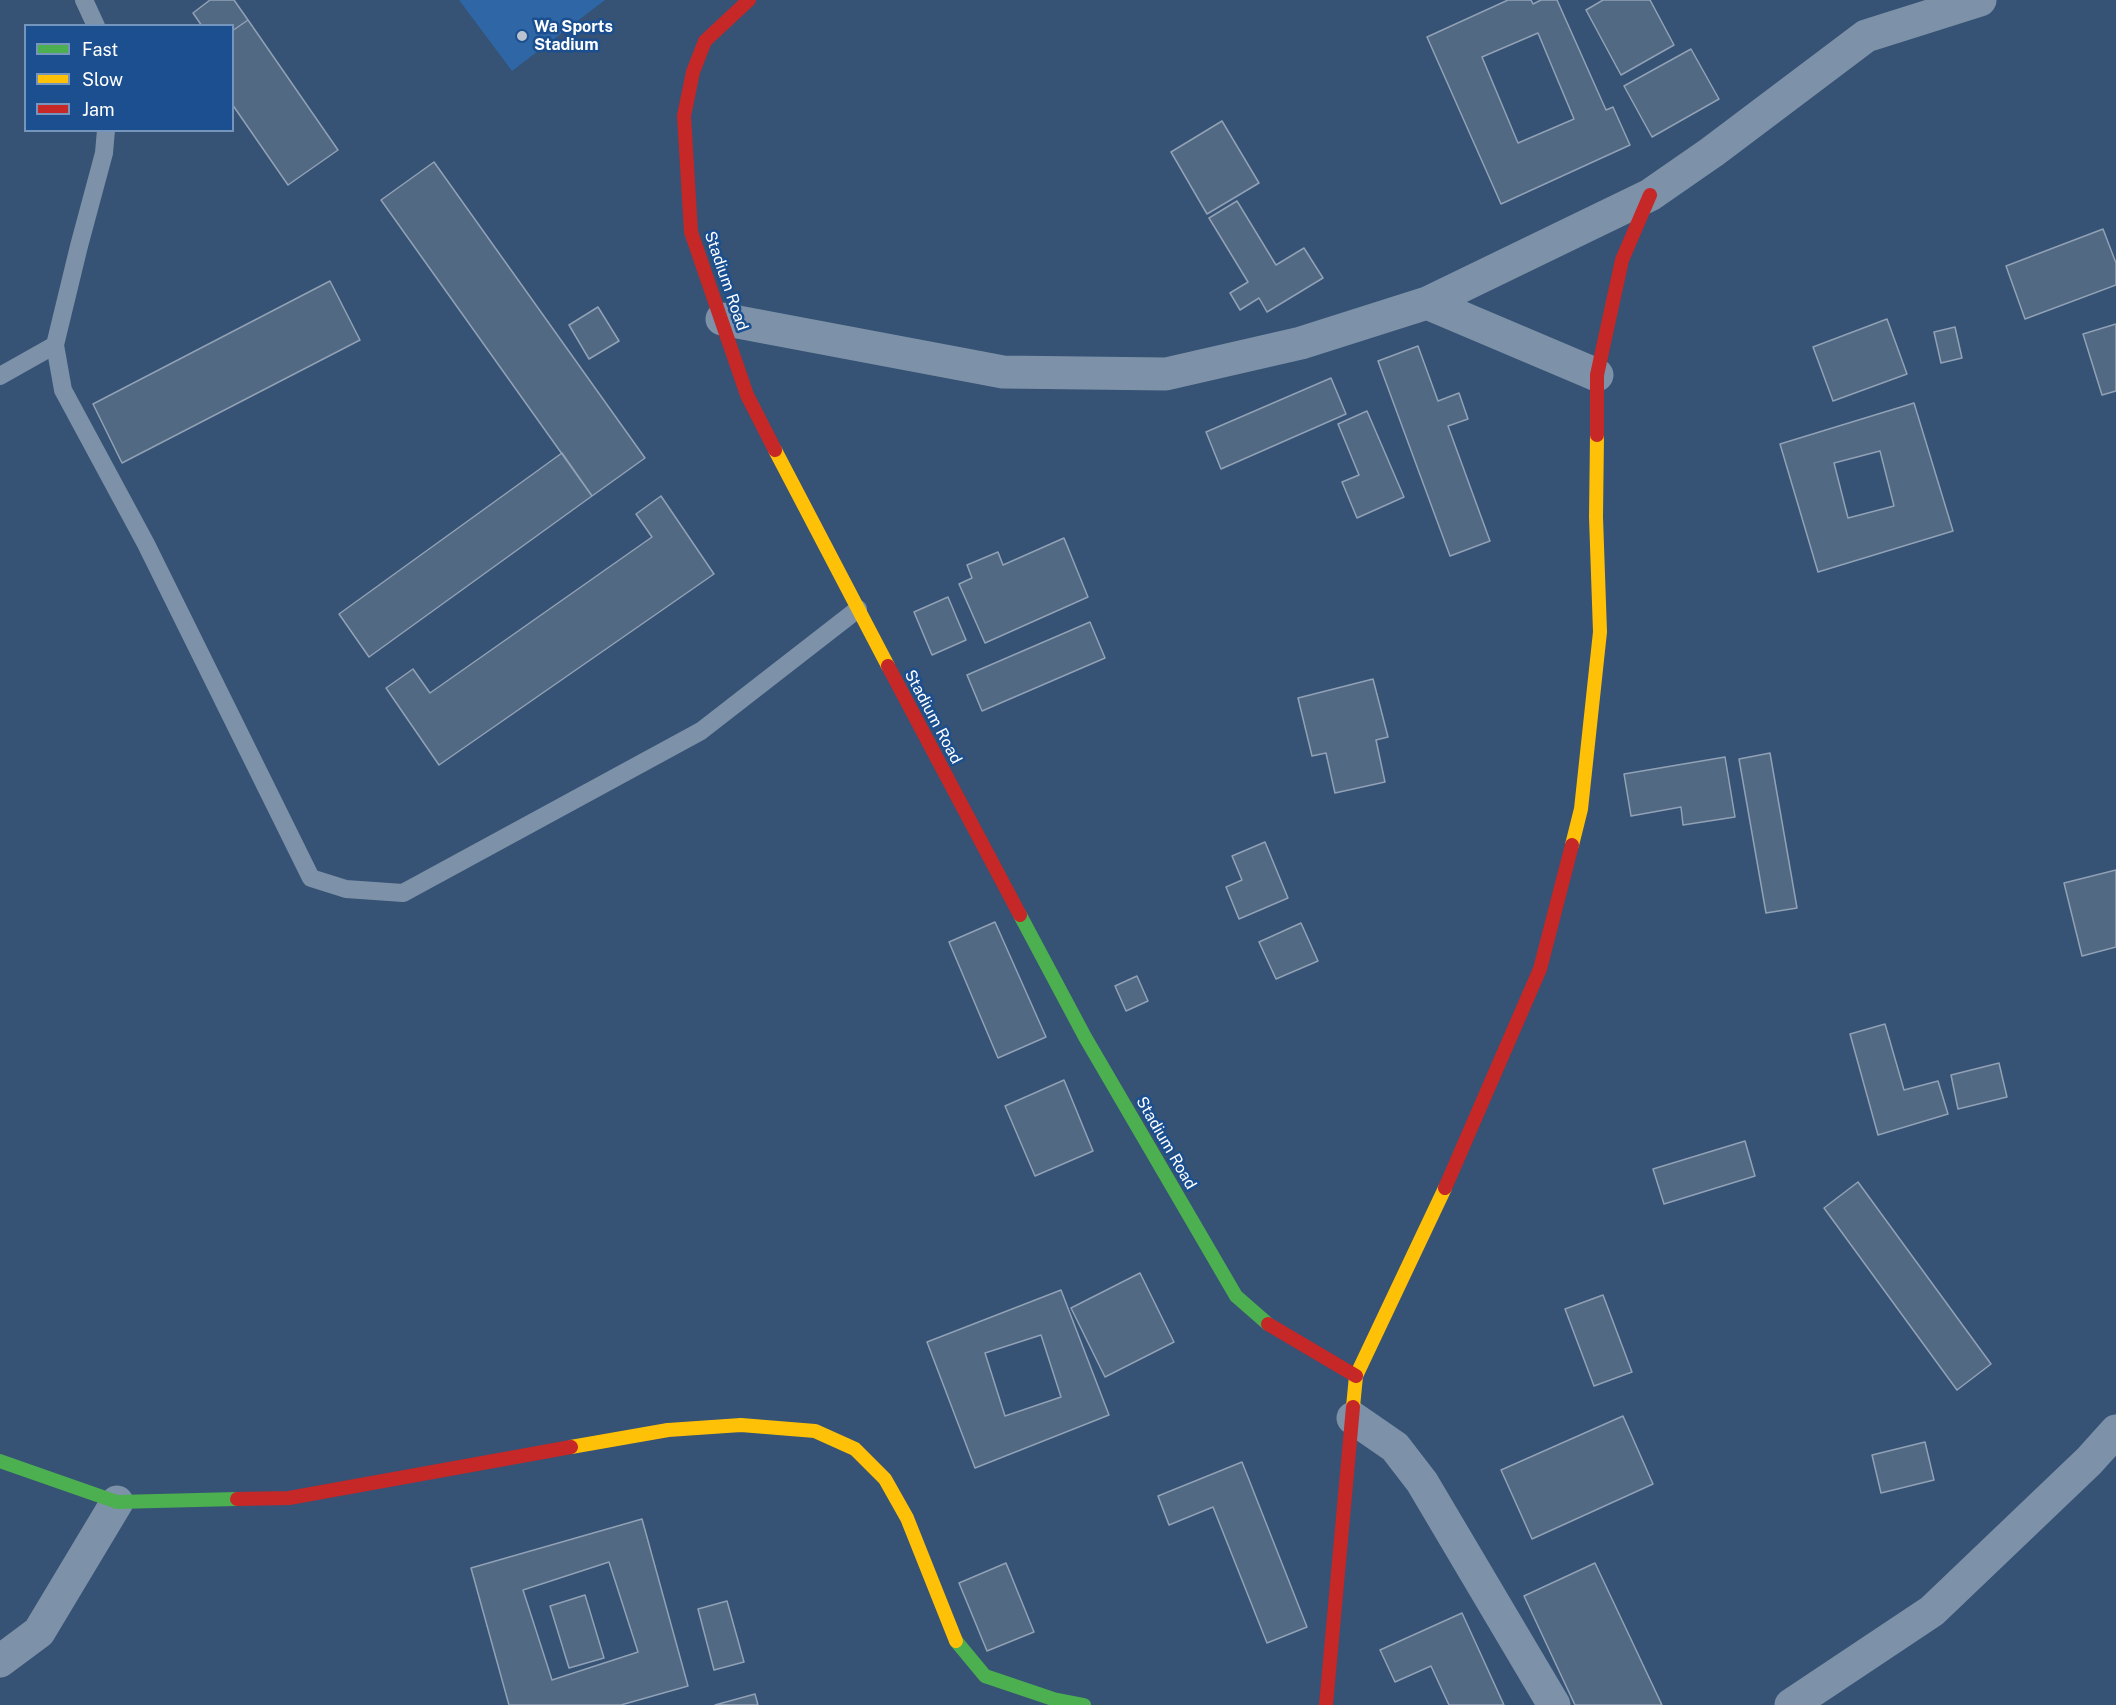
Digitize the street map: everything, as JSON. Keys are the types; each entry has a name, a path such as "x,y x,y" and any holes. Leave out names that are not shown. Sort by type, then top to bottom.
{"street":[{"name":"Stadium Road","path":"749,0 705,40 693,72 684,116 692,232 747,395 1084,1037 1236,1296 1266,1323 1356,1376"},
{"path":"722,319 1003,372 1166,374 1301,343 1427,303 1650,195 1712,152 1866,36 1980,0"},
{"path":"1326,1705 1356,1376 1442,1196 1540,969 1581,809 1600,632 1596,517 1597,375 1622,260 1650,195"},
{"path":"1427,303 1597,375"},
{"path":"1353,1418 1395,1447 1422,1482 1554,1705"},
{"path":"0,1461 117,1502 289,1498 668,1430 741,1425 816,1431 855,1449 885,1479 907,1518 956,1642 985,1676 1053,1700 1084,1705"},
{"path":"1791,1705 1932,1611 2089,1461 2116,1431"},
{"path":"0,1661 39,1632 117,1502"}],"lane":[{"path":"84,0 95,24"},
{"path":"106,132 104,153 78,246 55,345 63,390 146,544 311,878 346,889 403,893 701,731 858,609"},
{"path":"0,376 55,345"}],"shaded area":[{"name":"Wa Sports Stadium","path":"459,0 605,0 512,71"}],"building":[{"path":"210,0 234,0 248,20 234,30 234,24 201,24 193,13"},
{"path":"1508,0 1531,0 1533,4 1541,0 1557,0 1606,110 1613,107 1630,145 1501,204 1427,37","holes":["1538,33 1574,119 1518,143 1482,57"]},
{"path":"1603,0 1650,0 1674,45 1621,75 1586,10"},
{"path":"248,20 338,150 288,185 234,107 234,30"},
{"path":"1691,49 1719,99 1652,137 1624,86"},
{"path":"1222,121 1259,183 1207,214 1171,152"},
{"path":"434,162 645,458 592,496 381,200"},
{"path":"1237,201 1276,265 1304,248 1323,278 1267,312 1259,298 1240,310 1230,293 1248,282 1209,218"},
{"path":"2103,229 2116,263 2116,285 2025,319 2006,266"},
{"path":"330,281 360,340 122,463 93,404"},
{"path":"598,307 619,341 589,359 569,325"},
{"path":"1887,319 1907,374 1833,401 1813,347"},
{"path":"2116,324 2116,391 2102,395 2083,334"},
{"path":"1955,327 1962,358 1941,363 1934,332"},
{"path":"1418,346 1438,401 1459,393 1468,419 1448,426 1490,541 1450,556 1378,361"},
{"path":"1331,378 1346,414 1221,469 1206,432"},
{"path":"1914,403 1953,531 1818,572 1780,444","holes":["1880,451 1894,506 1848,518 1834,463"]},
{"path":"1367,411 1404,497 1357,518 1342,482 1359,475 1338,424"},
{"path":"562,453 592,496 369,657 339,614"},
{"path":"661,496 714,574 439,765 386,688 413,669 430,693 652,537 636,514"},
{"path":"1064,538 1088,597 985,643 959,584 972,578 967,565 998,552 1003,565"},
{"path":"948,597 966,640 932,655 914,612"},
{"path":"1090,622 1105,658 982,711 967,675"},
{"path":"1373,679 1388,737 1376,740 1385,782 1335,793 1326,753 1312,756 1298,698"},
{"path":"1770,753 1797,908 1766,913 1739,759"},
{"path":"1725,757 1735,817 1683,825 1681,807 1631,816 1624,774"},
{"path":"1265,842 1288,898 1239,919 1226,887 1242,880 1232,856"},
{"path":"2116,870 2116,947 2082,956 2064,883"},
{"path":"995,922 1046,1037 998,1058 949,942"},
{"path":"1301,923 1318,961 1276,979 1259,942"},
{"path":"1137,976 1148,1001 1126,1011 1115,986"},
{"path":"1885,1024 1904,1090 1938,1081 1948,1114 1878,1135 1850,1034"},
{"path":"1999,1063 2007,1097 1958,1109 1951,1075"},
{"path":"1064,1080 1093,1151 1035,1176 1005,1106"},
{"path":"1745,1141 1755,1176 1664,1204 1653,1169"},
{"path":"1858,1182 1991,1364 1957,1390 1824,1208"},
{"path":"1140,1273 1174,1342 1105,1377 1071,1308"},
{"path":"1061,1290 1109,1415 975,1468 927,1342","holes":["1041,1335 1061,1397 1005,1416 985,1353"]},
{"path":"1603,1295 1632,1372 1594,1386 1565,1309"},
{"path":"1623,1416 1653,1484 1532,1539 1501,1470"},
{"path":"1925,1442 1934,1480 1881,1493 1872,1455"},
{"path":"1242,1462 1307,1627 1267,1643 1213,1507 1169,1525 1158,1496"},
{"path":"642,1519 688,1686 621,1705 509,1705 471,1568","holes":["609,1562 638,1652 552,1680 523,1590"]},
{"path":"1006,1563 1034,1632 987,1651 959,1583"},
{"path":"1595,1563 1662,1705 1575,1705 1524,1596"},
{"path":"585,1595 604,1658 569,1668 550,1606"},
{"path":"727,1601 744,1662 714,1670 698,1609"},
{"path":"1462,1613 1504,1705 1449,1705 1431,1666 1395,1682 1380,1650"},
{"path":"755,1694 758,1705 715,1705"}],"traffic: fast":[{"path":"1020,915 1085,1037 1236,1296 1268,1324"},
{"path":"0,1461 117,1502 237,1499"},
{"path":"956,1641 985,1676 1053,1699 1084,1705"}],"traffic: slow":[{"path":"1572,845 1581,809 1600,632 1596,517 1597,435"},
{"path":"775,450 888,666"},
{"path":"1353,1407 1356,1376 1445,1188"},
{"path":"571,1447 668,1430 741,1425 815,1431 855,1449 885,1479 907,1518 956,1641"}],"traffic: jam":[{"path":"749,0 705,41 693,72 684,116 691,232 747,395 775,450"},
{"path":"1597,435 1597,375 1622,260 1650,195"},
{"path":"888,666 1020,915"},
{"path":"1445,1188 1540,969 1572,845"},
{"path":"1268,1324 1356,1376"},
{"path":"1326,1705 1353,1407"},
{"path":"237,1499 289,1498 571,1447"}],"place":[{"name":"Wa Sports Stadium","path":"522,36"}]}
